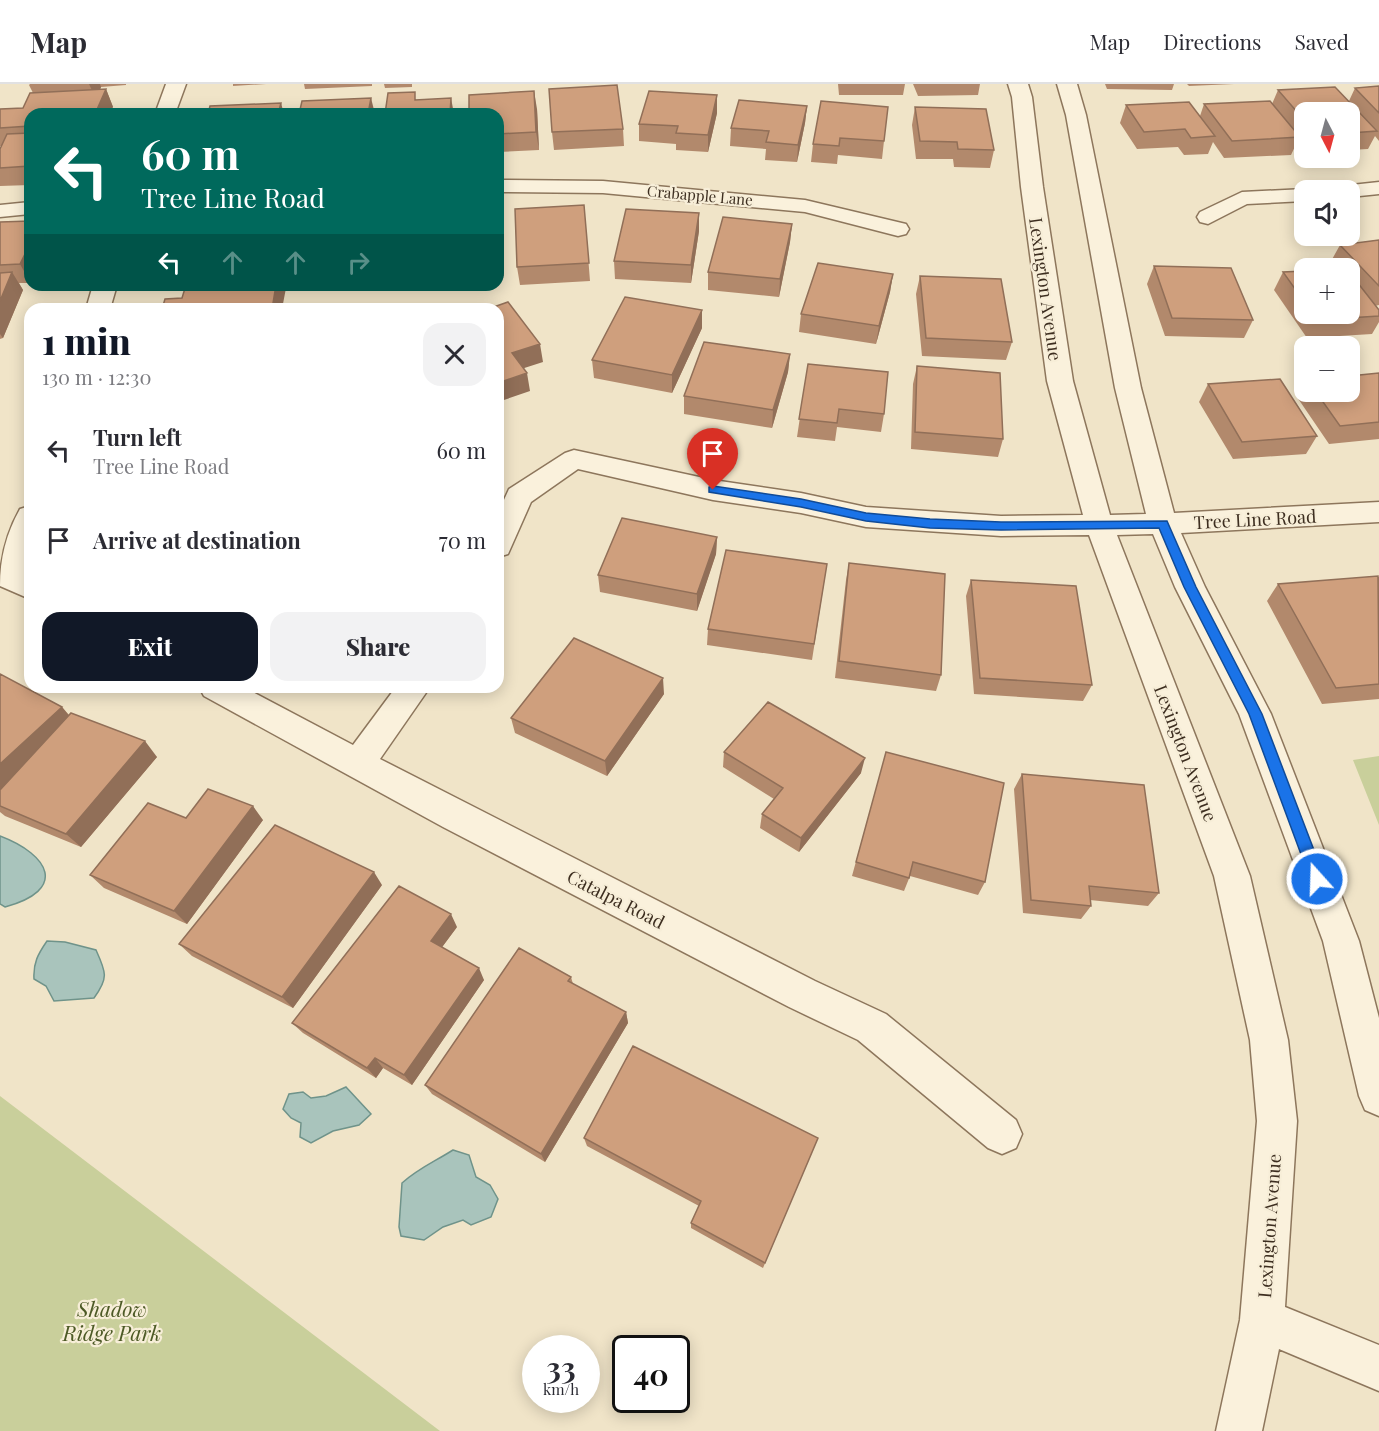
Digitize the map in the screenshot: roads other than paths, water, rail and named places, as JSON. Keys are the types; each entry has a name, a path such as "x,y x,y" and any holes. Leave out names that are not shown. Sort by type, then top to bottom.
{"street":[{"path":"167,108 176,84"},
{"name":"Lexington Avenue","path":"1018,84 1022,97 1032,187 1060,381 1099,524 1232,876 1269,1040 1277,1121 1262,1320 1239,1431"},
{"path":"1067,84 1076,115 1128,388 1163,524 1190,587 1255,714 1341,941 1379,1096"},
{"name":"Crabapple Lane","path":"504,186 603,187 805,206 898,229"},
{"path":"1360,190 1379,188"},
{"path":"1208,217 1242,198 1294,196"},
{"path":"0,211 24,209"},
{"name":"Tree Line Road","path":"504,532 519,496 574,459 713,490 801,503 866,517 930,523 1001,526 1163,524 1379,512"},
{"path":"19,582 24,552"},
{"name":"Catalpa Road","path":"226,693 655,919 872,1027 1002,1134"},
{"path":"358,764 410,693"},
{"path":"1262,1320 1379,1368"}],"water":[{"path":"0,836 31,853 40,862 45,872 44,882 38,891 25,900 5,907 0,904"},
{"path":"47,941 65,942 96,950 104,970 104,980 94,998 54,1001 46,986 34,979 37,959"},
{"path":"346,1087 371,1114 359,1125 333,1131 311,1143 300,1137 301,1123 291,1118 283,1109 289,1094 303,1092 311,1098 326,1096"},
{"path":"453,1150 469,1155 476,1177 490,1185 498,1199 491,1217 471,1225 463,1220 443,1227 424,1240 401,1236 399,1227 402,1183"}],"park label":[{"name":"Shadow Ridge Park","path":"112,1320"}]}
